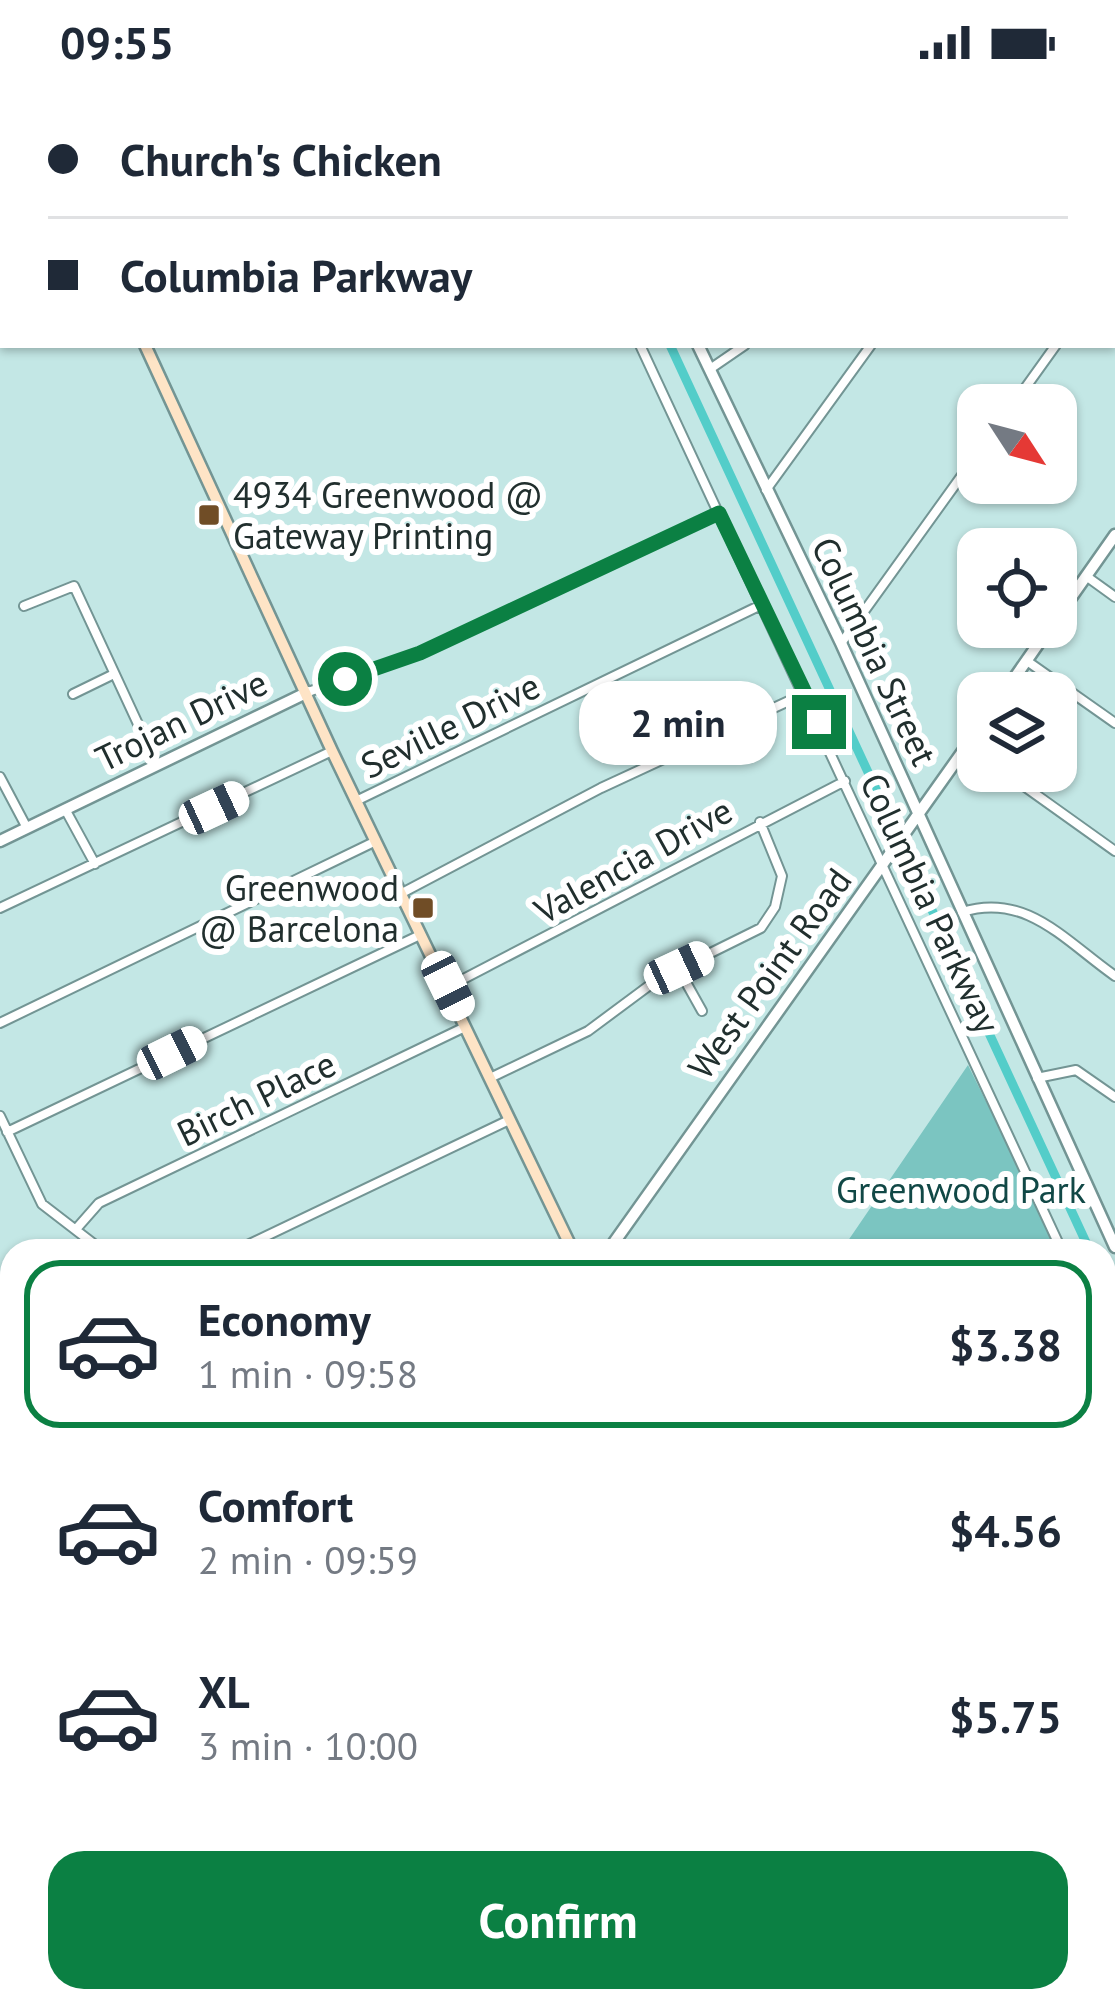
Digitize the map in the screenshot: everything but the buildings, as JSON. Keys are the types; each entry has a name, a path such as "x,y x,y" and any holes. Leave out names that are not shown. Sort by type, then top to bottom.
{"main road":[{"path":"146,348 332,752 567,1239"}],"street":[{"name":"Columbia Parkway","path":"641,348 887,859 1057,1239"},
{"name":"Columbia Street","path":"700,348 841,643 916,819 1111,1239"},
{"path":"710,369 741,348"},
{"path":"765,492 869,348"},
{"path":"1028,384 1054,348"},
{"path":"841,643 957,482"},
{"name":"Trojan Drive","path":"0,841 308,692 420,653 719,513"},
{"path":"1077,589 1115,535"},
{"path":"1086,576 1115,597"},
{"path":"24,606 74,586 157,765"},
{"name":"Seville Drive","path":"356,801 763,604"},
{"path":"1019,672 1036,648"},
{"path":"1027,661 1115,723"},
{"path":"73,694 114,674"},
{"path":"402,893 601,788 806,693"},
{"path":"0,908 332,752"},
{"name":"West Point Road","path":"617,1239 957,768"},
{"path":"0,777 27,828"},
{"name":"Valencia Drive","path":"448,986 557,933 583,912 846,781"},
{"path":"1032,792 1115,851"},
{"path":"65,809 95,864"},
{"path":"490,1078 588,1031 679,968 752,934 770,917 782,876 760,822"},
{"path":"0,1023 376,842"},
{"path":"962,912 991,903 1013,906 1115,976"},
{"path":"7,1132 420,935"},
{"path":"679,968 702,1011"},
{"name":"Birch Place","path":"77,1228 99,1203 467,1027"},
{"path":"1037,1078 1076,1070 1115,1096"},
{"path":"0,1116 42,1204 89,1239"},
{"path":"260,1239 511,1119"}],"green space":[{"name":"Greenwood Park","path":"968,1065 1054,1239 849,1239"}],"waterway":[{"path":"671,348 1084,1239"}],"place":[{"name":"4934 Greenwood @ Gateway Printing","path":"209,515"},
{"name":"Greenwood @ Barcelona","path":"423,908"}],"route":[{"path":"345,679 420,653 719,513 819,722"}]}
